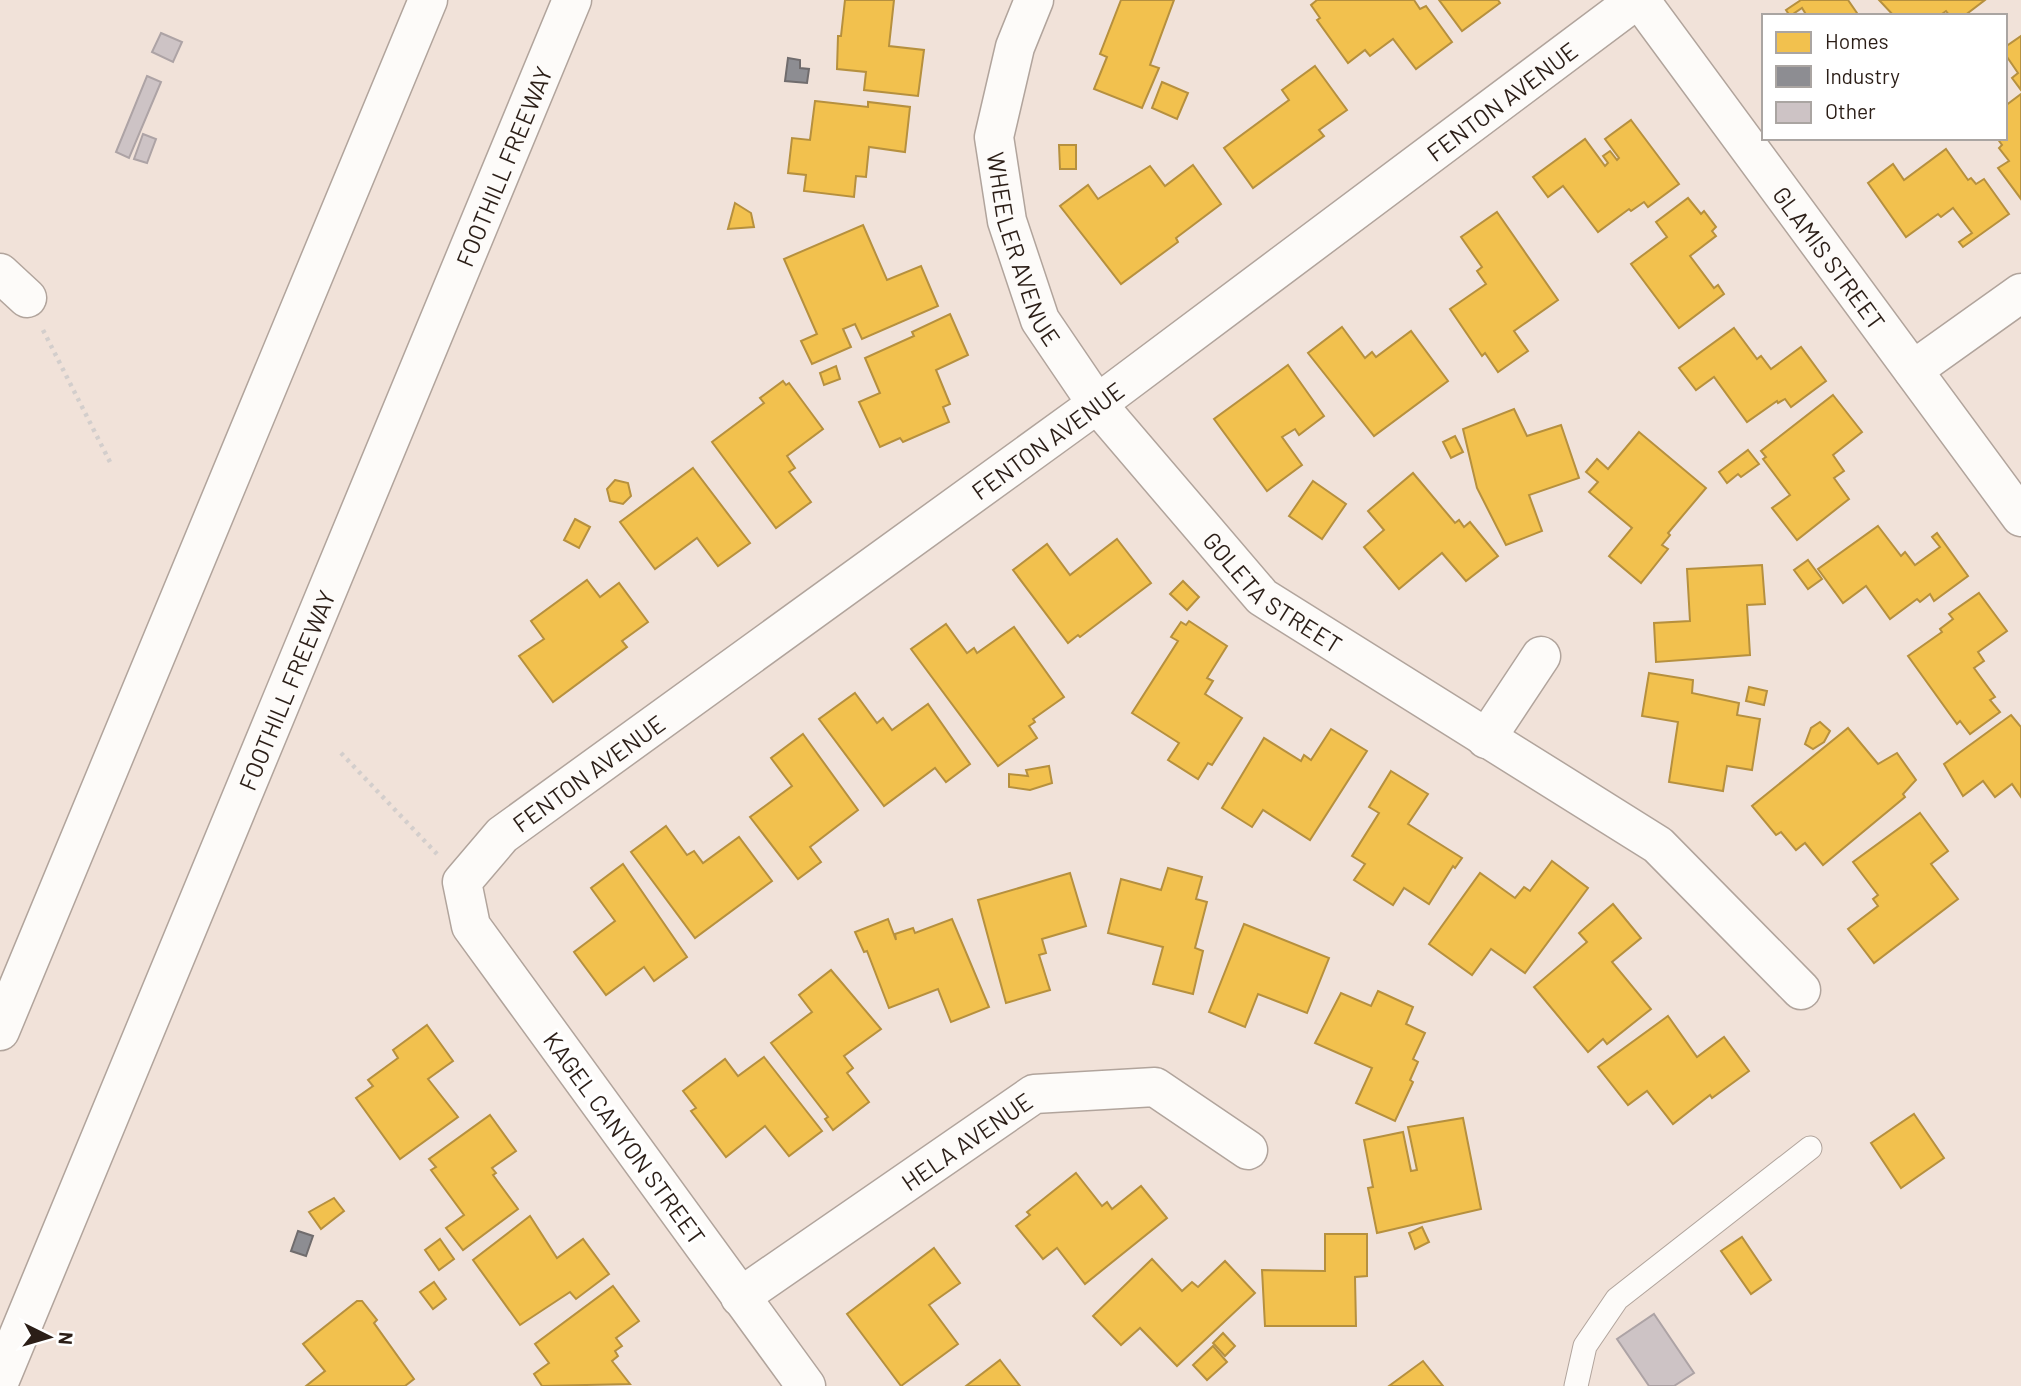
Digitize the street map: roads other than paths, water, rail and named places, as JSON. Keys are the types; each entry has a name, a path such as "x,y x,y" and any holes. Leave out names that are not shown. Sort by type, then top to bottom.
{"main road":[{"path":"0,1031 428,0"},
{"name":"FOOTHILL FREEWAY","path":"0,1380 572,0"},
{"name":"WHEELER AVENUE","path":"1034,0 1015,47 994,137 1007,220 1040,320 1097,404"},
{"name":"FENTON AVENUE","path":"462,882 502,835 1097,404 1638,0"},
{"name":"GLAMIS STREET","path":"1638,0 2021,517"},
{"path":"1913,370 2021,293"},
{"name":"GOLETA STREET","path":"1097,404 1262,597 1658,845 1801,990"},
{"path":"1486,739 1541,656"},
{"name":"KAGEL CANYON STREET","path":"462,882 471,926 806,1386"},
{"name":"HELA AVENUE","path":"740,1297 1034,1094 1155,1087 1248,1150"}],"lane":[{"path":"1576,1386 1585,1346 1617,1299 1810,1148"}]}
